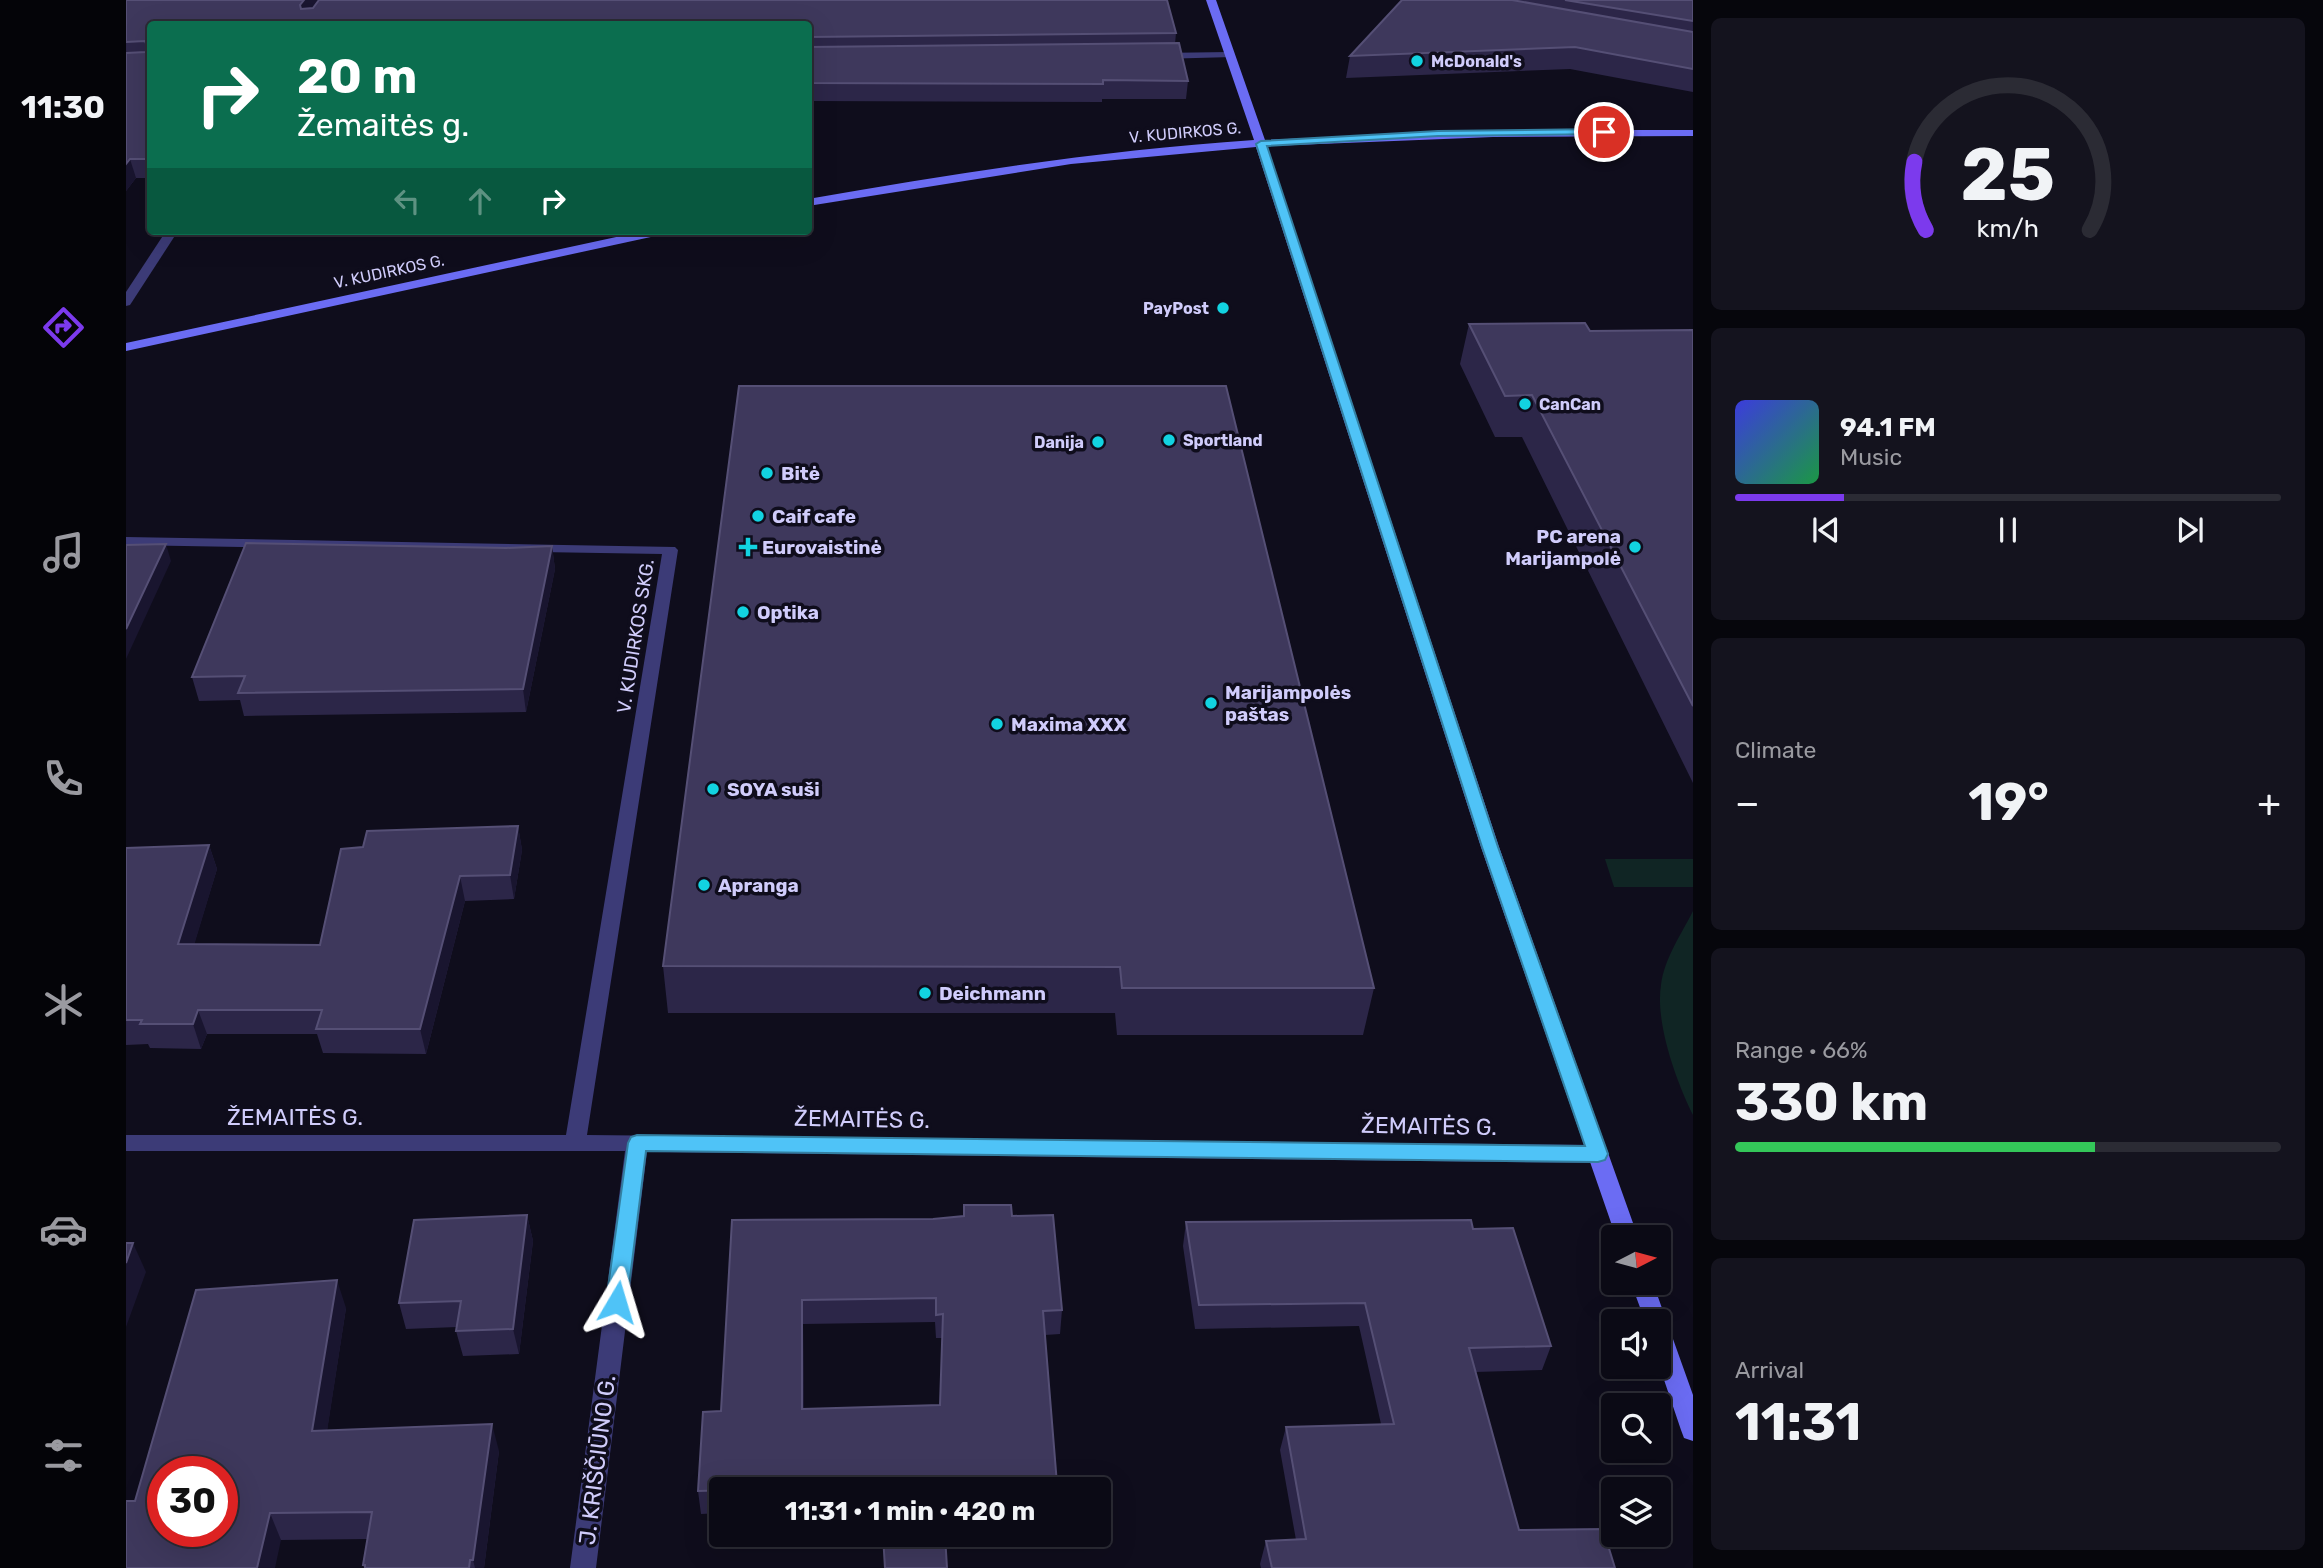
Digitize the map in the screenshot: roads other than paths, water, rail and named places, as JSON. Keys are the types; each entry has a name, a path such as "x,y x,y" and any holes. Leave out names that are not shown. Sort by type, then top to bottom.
{"street":[{"path":"1211,0 1261,144 1490,847 1623,1225"},
{"path":"1149,56 1229,55"},
{"name":"V. KUDIRKOS G.","path":"812,202 1069,161 1261,144 1438,134 1693,133"},
{"path":"126,302 169,235"},
{"name":"V. KUDIRKOS G.","path":"127,343 641,235"},
{"name":"V. KUDIRKOS SKG.","path":"126,541 670,550 575,1143"},
{"name":"ŽEMAITĖS G.","path":"126,1143 637,1143 1598,1154"},
{"name":"J. KRIŠČIŪNO G.","path":"583,1568 637,1143"},
{"path":"1671,1366 1693,1430"}],"place":[{"name":"McDonald's","path":"1417,61"},
{"name":"PayPost","path":"1223,308"},
{"name":"CanCan","path":"1525,404"},
{"name":"Sportland","path":"1169,440"},
{"name":"Danija","path":"1098,442"},
{"name":"Bitė","path":"767,473"},
{"name":"Caif cafe","path":"758,516"},
{"name":"Eurovaistinė","path":"748,547"},
{"name":"PC arena Marijampolė","path":"1635,547"},
{"name":"Optika","path":"743,612"},
{"name":"Marijampolės paštas","path":"1211,703"},
{"name":"Maxima XXX","path":"997,724"},
{"name":"SOYA suši","path":"713,789"},
{"name":"Apranga","path":"704,885"},
{"name":"Deichmann","path":"925,993"}]}
